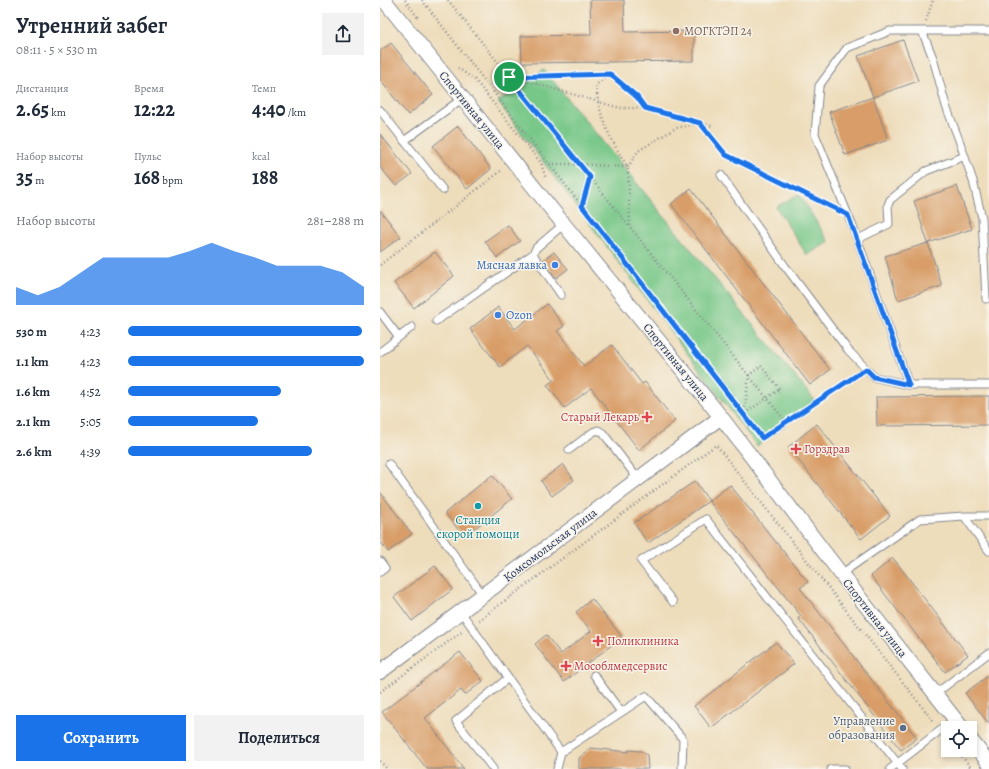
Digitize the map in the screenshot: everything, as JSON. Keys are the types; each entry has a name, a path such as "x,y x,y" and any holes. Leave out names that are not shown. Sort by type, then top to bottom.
{"street":[{"name":"Спортивная улица","path":"384,0 721,417 956,721"},
{"name":"Комсомольская улица","path":"380,672 721,417"},
{"path":"977,747 989,763"}],"lane":[{"path":"909,385 858,239 816,134 820,86 846,48 890,31 989,31"},
{"path":"922,31 932,58 946,106 965,156 982,218 986,299"},
{"path":"404,141 463,98"},
{"path":"380,110 444,190"},
{"path":"858,239 889,224 888,205 890,200 926,171 965,156"},
{"path":"721,175 785,266 843,344 874,377 909,385 989,384"},
{"path":"436,321 534,254 536,248 564,224"},
{"path":"534,254 562,296"},
{"path":"380,312 399,337"},
{"path":"380,352 412,327"},
{"path":"569,450 598,430 603,433 638,480"},
{"path":"388,464 483,595"},
{"path":"964,516 989,551"},
{"path":"841,574 920,519 989,516"},
{"path":"673,602 641,561 706,519 900,766"},
{"path":"380,561 385,568 380,572"},
{"path":"461,612 561,752"},
{"path":"935,694 989,653"},
{"path":"594,675 621,712"},
{"path":"493,769 456,721 508,678"},
{"path":"557,769 561,752 646,696 683,739 682,769"},
{"path":"890,769 900,766 941,730"},
{"path":"832,769 845,769"}],"path":[{"path":"422,0 762,438 866,369"},
{"path":"448,0 786,422"},
{"path":"922,31 933,0"},
{"path":"511,77 610,74 637,97 645,108"},
{"path":"610,74 596,85 597,101 604,124 616,150 628,167 630,227"},
{"path":"511,77 620,108 645,108 712,126"},
{"path":"700,123 726,155 848,215"},
{"path":"628,167 638,151 676,128 700,123"},
{"path":"550,164 628,167"},
{"path":"380,265 502,170"},
{"path":"582,206 590,177"},
{"path":"761,366 780,389 744,414 749,375 761,366"},
{"path":"380,692 716,445 941,730"},
{"path":"963,757 972,769"},
{"path":"380,761 387,769"}],"green space":[{"path":"544,70 816,402 757,446 498,102"},
{"path":"799,194 829,242 807,255 776,207"}],"building":[{"name":"МОГКТЭП 24","path":"590,0 624,0 625,32 694,31 694,61 522,63 521,36 591,35"},
{"path":"903,40 918,81 873,97 858,56"},
{"path":"391,43 433,95 408,115 380,80 380,51"},
{"path":"873,97 888,140 845,155 829,112"},
{"path":"458,126 491,169 467,189 433,146"},
{"path":"380,134 412,174 396,186 380,167"},
{"path":"957,186 972,229 928,243 914,201"},
{"path":"691,189 830,370 810,385 671,204"},
{"path":"380,210 401,237 380,252"},
{"path":"508,225 520,241 497,258 485,241"},
{"path":"928,243 942,286 898,300 885,256"},
{"path":"435,252 454,276 414,308 394,283"},
{"name":"Мясная лавка","path":"554,252 568,269 556,278 543,260"},
{"path":"547,304 564,326 557,331 584,366 612,345 642,384 645,382 675,421 639,450 591,388 565,408 547,385 554,380 527,346 500,367 470,329 498,307 515,329"},
{"path":"989,396 989,425 877,426 876,397"},
{"path":"817,424 890,516 861,539 788,447"},
{"path":"563,464 574,480 552,496 541,481"},
{"name":"Станция скорой помощи","path":"492,475 512,499 464,537 445,513"},
{"path":"695,481 709,501 648,543 634,523"},
{"path":"730,485 808,582 800,588 917,738 901,750 798,618 801,616 709,501"},
{"path":"380,492 412,534 388,552 380,541"},
{"path":"893,558 968,655 945,672 871,576"},
{"path":"435,566 453,589 412,621 394,597"},
{"name":"Поликлиника","path":"592,599 622,637 564,682 535,644 546,635 561,654 591,631 576,612"},
{"path":"776,642 794,664 711,728 694,706"},
{"path":"460,652 483,681 465,695 461,690 425,718 464,769 427,769 382,712"},
{"path":"989,675 989,724 965,693"},
{"path":"591,748 628,752 628,750 641,751 647,755 648,769 579,769 579,758"}],"place":[{"name":"МОГКТЭП 24","path":"676,31"},
{"name":"Мясная лавка","path":"555,265"},
{"name":"Ozon","path":"498,315"},
{"name":"Старый Лекарь","path":"647,417"},
{"name":"Горздрав","path":"796,449"},
{"name":"Станция скорой помощи","path":"478,506"},
{"name":"Поликлиника","path":"598,641"},
{"name":"Мособлмедсервис","path":"566,666"},
{"name":"Управление образования","path":"903,728"}],"route":[{"path":"610,74 637,97 645,108 700,123 726,155 848,215 858,239 909,385 874,377 866,369 762,438 582,206 590,177 509,77 610,74"}]}
